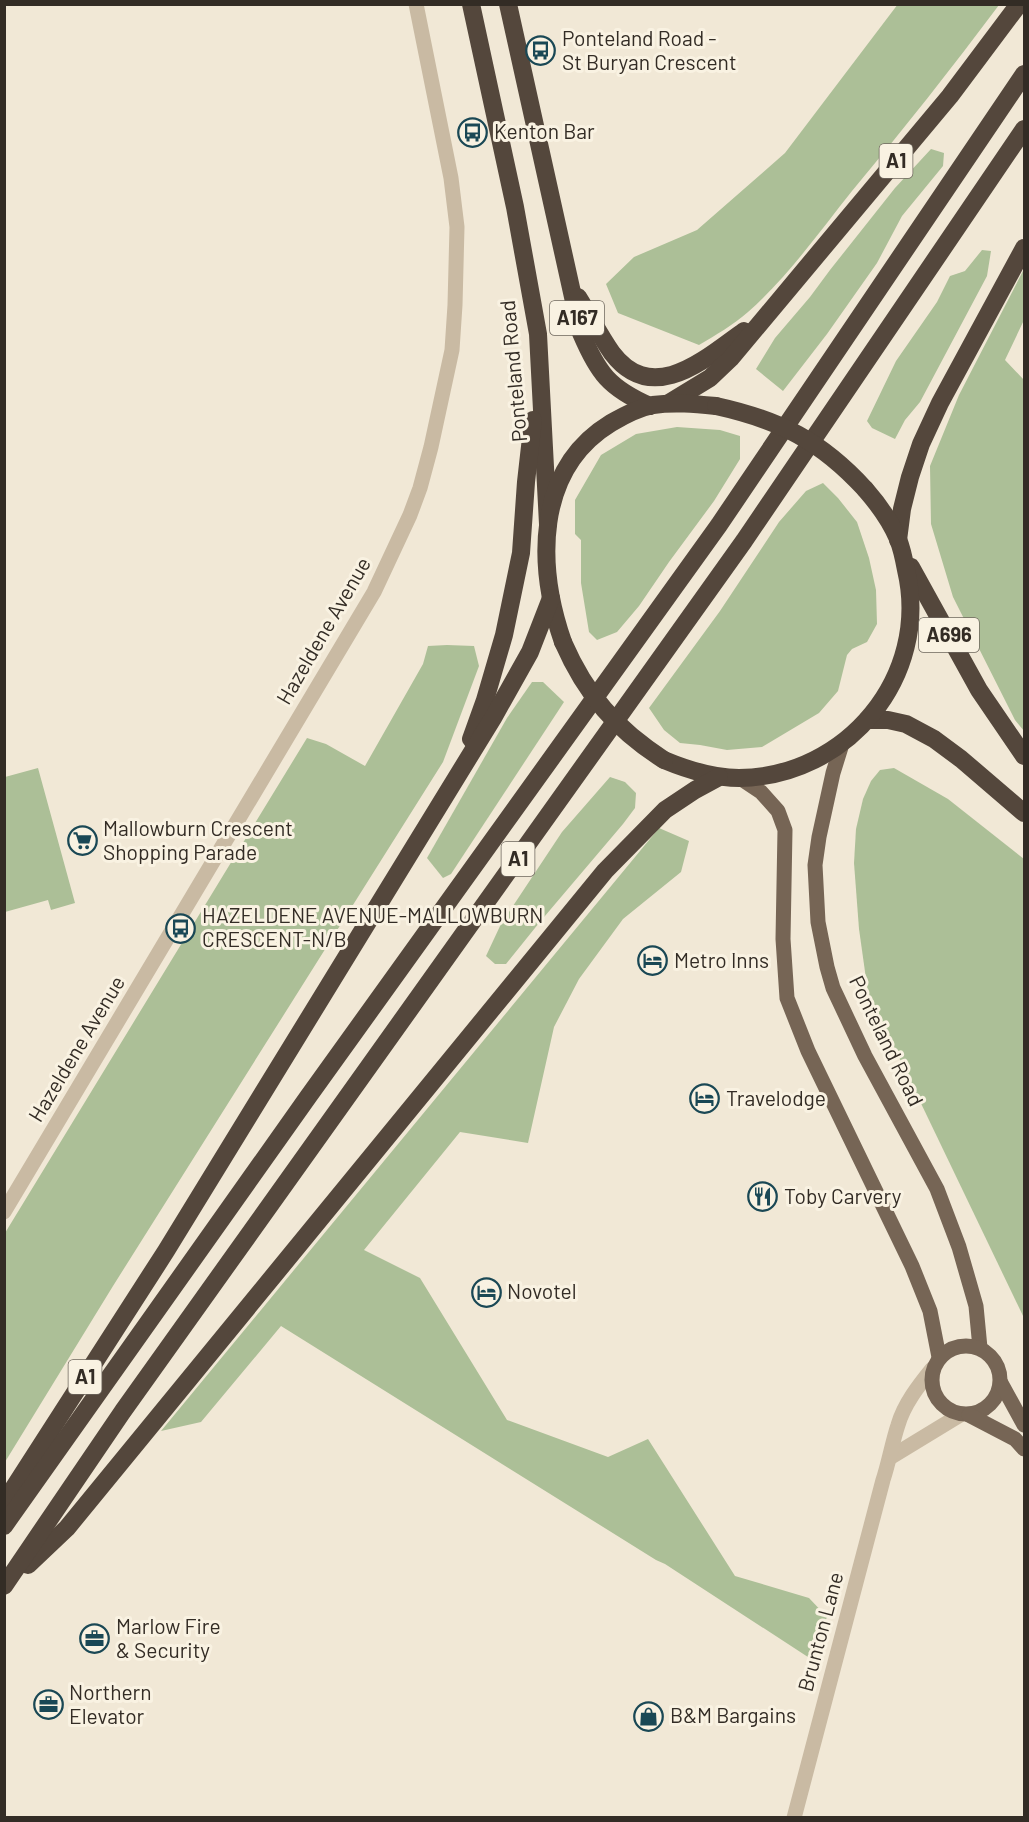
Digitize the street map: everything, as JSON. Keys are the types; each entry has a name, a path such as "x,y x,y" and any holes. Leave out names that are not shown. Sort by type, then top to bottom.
{"highway":[{"name":"Ponteland Road","path":"471,4 515,207 538,334 548,524"},
{"name":"A167","path":"508,4 581,333 592,359 610,382 627,396 650,406"},
{"name":"A1","path":"669,403 710,378 731,357 950,96 1019,4"},
{"name":"A1","path":"4,1526 719,525 1024,74"},
{"name":"A1","path":"4,1586 123,1412 744,541 1024,129"},
{"path":"900,545 902,509 921,444 940,403 1024,248"},
{"name":"A1","path":"570,283 613,354 631,370 642,375 666,377 684,372 768,314"},
{"name":"A1","path":"459,772 485,700 504,635 518,565 539,365"},
{"path":"669,403 717,406 765,419 809,440 849,471 866,489 878,505 900,545 910,585 910,621 903,657 889,691 867,720 842,744 794,769 767,776 719,777 691,771 664,760 621,729 603,710 579,674 563,642 551,598 546,561 548,524 556,489 579,449 599,430 623,416 650,406 669,403"},
{"name":"A696","path":"900,545 979,690 1024,756"},
{"name":"A1","path":"4,1503 254,1110 493,718 530,652 551,598"},
{"path":"867,720 888,720 906,724 934,739 970,766 1024,813"},
{"name":"A1","path":"4,1586 67,1528 605,871 665,810 719,777"}],"main road":[{"name":"Ponteland Road","path":"842,744 830,784 815,865 818,922 827,967 833,988 865,1056 937,1189 959,1247 976,1306 980,1348"},
{"path":"740,778 761,792 778,811 785,830 783,939 787,998 807,1051 912,1266 930,1311 936,1363 931,1386 938,1402 1015,1439 1024,1449"},
{"path":"936,1363 951,1348 966,1345 980,1348 992,1357 999,1369 1001,1383 1024,1425"},
{"path":"964,1415 984,1410 996,1398 1001,1383"}],"street":[{"name":"Hazeldene Avenue","path":"4,1212 374,592 420,488 452,350 457,274 457,227 451,178 416,4"},
{"name":"Brunton Lane","path":"794,1818 891,1457 898,1423 917,1388 936,1363"},
{"path":"891,1457 964,1415"}],"green space":[{"path":"898,4 999,5 803,254 762,299 742,317 699,345 618,313 606,284 634,257 697,230 785,153"},
{"path":"931,149 944,153 943,166 902,216 877,263 783,391 756,369 775,338 895,188"},
{"path":"982,250 991,251 987,276 920,402 905,420 895,439 872,428 867,421 896,361 937,302 950,276 965,271"},
{"path":"1024,269 1024,320 1005,360 1024,380 1024,731 1015,720 953,597 931,524 930,466 959,395"},
{"path":"677,427 720,430 740,436 740,459 714,501 639,606 617,632 597,640 589,632 581,583 581,540 575,534 575,500 601,455 636,434"},
{"path":"823,483 857,522 869,558 876,590 877,624 867,642 852,649 847,655 838,691 819,713 762,747 727,750 680,743 664,730 649,708 720,611 779,522 806,491"},
{"path":"428,646 474,646 479,666 443,762 113,1286 5,1462 5,1233 307,738 326,744 365,766 423,664"},
{"path":"532,682 543,682 564,702 451,874 443,878 427,858 507,718"},
{"path":"38,768 75,903 51,910 48,900 5,912 5,777"},
{"path":"894,768 948,799 1024,859 1024,1318 868,993 859,929 854,863 856,829 863,799 871,781 880,770"},
{"path":"610,777 625,782 636,793 635,808 506,964 495,964 486,956 501,924 562,832"},
{"path":"659,828 689,841 681,872 623,919 579,979 554,1027 528,1143 460,1132 364,1250 420,1278 507,1420 608,1457 648,1439 735,1576 809,1598 827,1617 811,1659 665,1564 281,1326 201,1422 161,1431"}],"place":[{"name":"Ponteland Road - St Buryan Crescent","path":"541,51"},
{"name":"Kenton Bar","path":"473,132"},
{"name":"Mallowburn Crescent Shopping Parade","path":"82,841"},
{"name":"HAZELDENE AVENUE-MALLOWBURN CRESCENT-N/B","path":"181,928"},
{"name":"Metro Inns","path":"653,961"},
{"name":"Travelodge","path":"705,1099"},
{"name":"Toby Carvery","path":"763,1197"},
{"name":"Novotel","path":"486,1292"},
{"name":"Marlow Fire & Security","path":"95,1639"},
{"name":"Northern Elevator","path":"48,1705"},
{"name":"B&M Bargains","path":"649,1716"}]}
